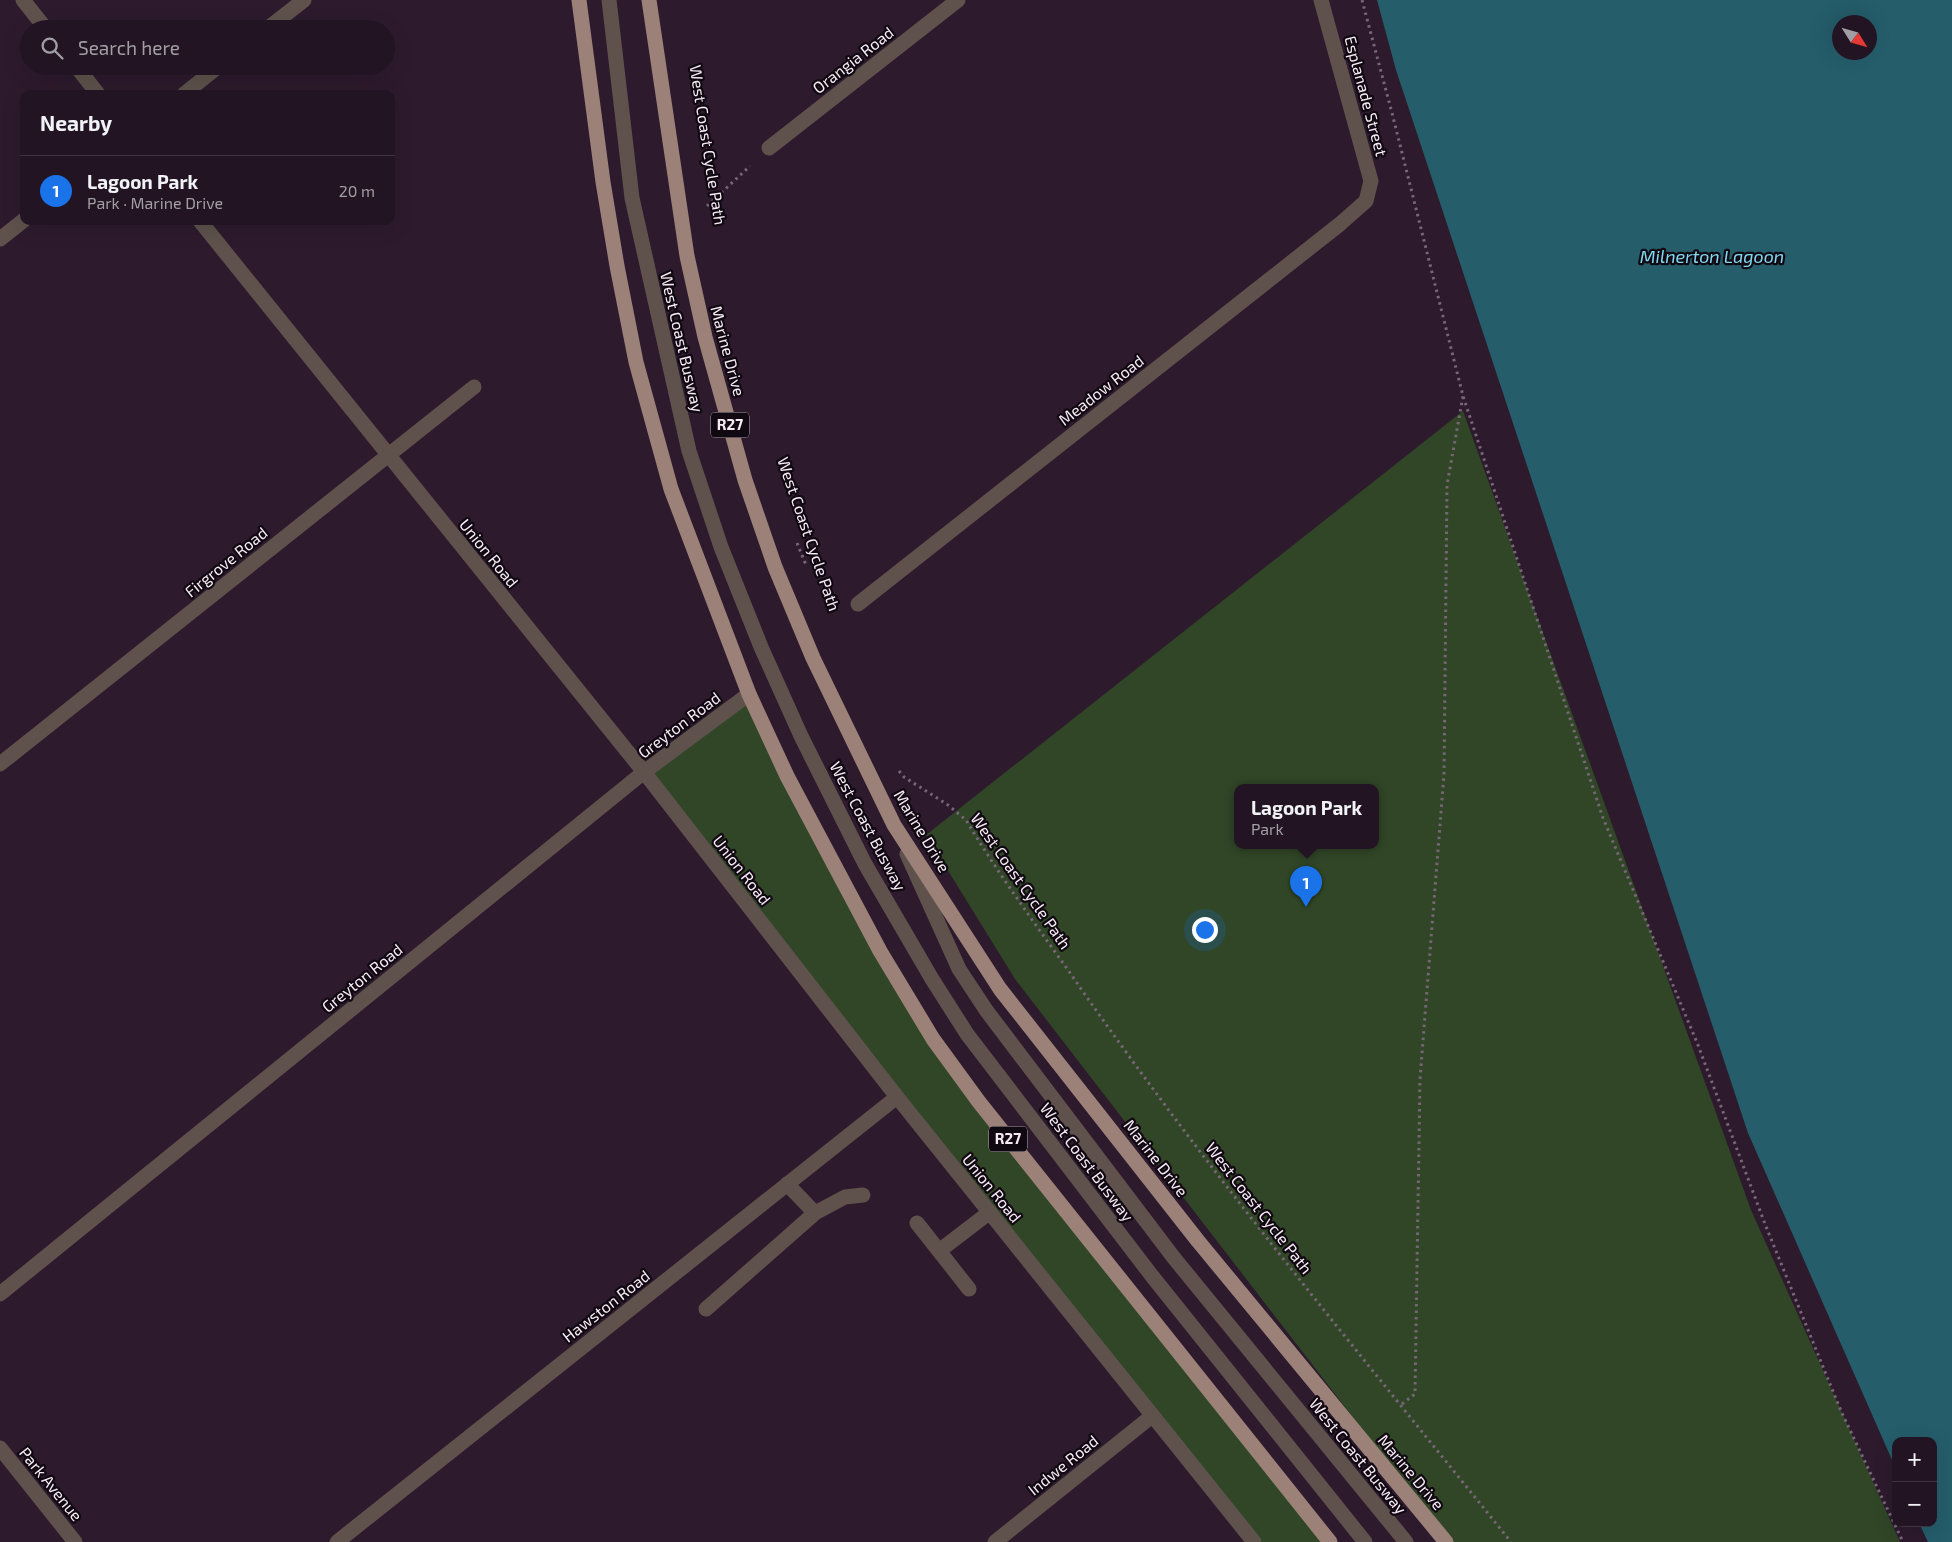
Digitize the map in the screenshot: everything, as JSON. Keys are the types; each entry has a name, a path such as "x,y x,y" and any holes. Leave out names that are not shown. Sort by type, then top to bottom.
{"main road":[{"name":"R27","path":"579,0 603,182 636,362 671,490 749,694 787,776 880,951 933,1039 1013,1146 1330,1542"},
{"name":"Marine Drive","path":"649,0 687,256 704,337 745,480 775,567 813,658 894,825 1000,989 1198,1241 1446,1542"}],"street":[{"path":"23,0 39,20"},
{"path":"278,20 304,0"},
{"name":"West Coast Busway","path":"608,0 632,198 689,451 721,547 761,646 802,736 865,864 967,1034 1152,1276 1365,1542"},
{"name":"Orangia Road","path":"769,148 958,0"},
{"name":"Esplanade Street","path":"1321,0 1371,181 1366,201"},
{"path":"83,75 95,90"},
{"path":"189,90 208,75"},
{"name":"Meadow Road","path":"858,604 1340,224 1366,201"},
{"path":"0,239 20,223"},
{"name":"Union Road","path":"203,225 644,772 897,1097 1254,1542"},
{"name":"Firgrove Road","path":"0,764 474,387"},
{"name":"Greyton Road","path":"0,1294 644,772 749,694"},
{"name":"West Coast Busway","path":"894,825 959,969 986,1010 1174,1258 1406,1542"},
{"name":"Hawston Road","path":"337,1542 897,1097"},
{"path":"787,1184 815,1213"},
{"path":"706,1308 815,1213 845,1197 863,1195"},
{"path":"939,1251 990,1212"},
{"path":"917,1223 968,1289"},
{"name":"Indwe Road","path":"995,1542 1152,1416"},
{"name":"Park Avenue","path":"0,1448 75,1542"}],"path":[{"path":"1362,0 1463,396 1603,818 1698,1045 1766,1224 1841,1411 1903,1542"},
{"name":"West Coast Cycle Path","path":"703,200 704,209 769,148"},
{"path":"1402,1404 1415,1394 1420,1079 1444,774 1448,485 1463,396"},
{"name":"West Coast Cycle Path","path":"796,538 809,574"},
{"name":"West Coast Cycle Path","path":"898,770 904,777 948,805 966,820 1134,1066 1345,1337 1402,1404 1511,1542"}],"green space":[{"path":"1463,411 1751,1210 1900,1542 1449,1542 1015,979 926,835"},
{"path":"749,694 933,1039 1330,1542 1254,1542 644,772"}],"water":[{"name":"Milnerton Lagoon","path":"1377,0 1952,0 1952,1542 1928,1542 1921,1527 1937,1527 1937,1437 1892,1437 1892,1460 1748,1133 1396,70"}],"place":[{"name":"Lagoon Park","path":"1306,907"}]}
